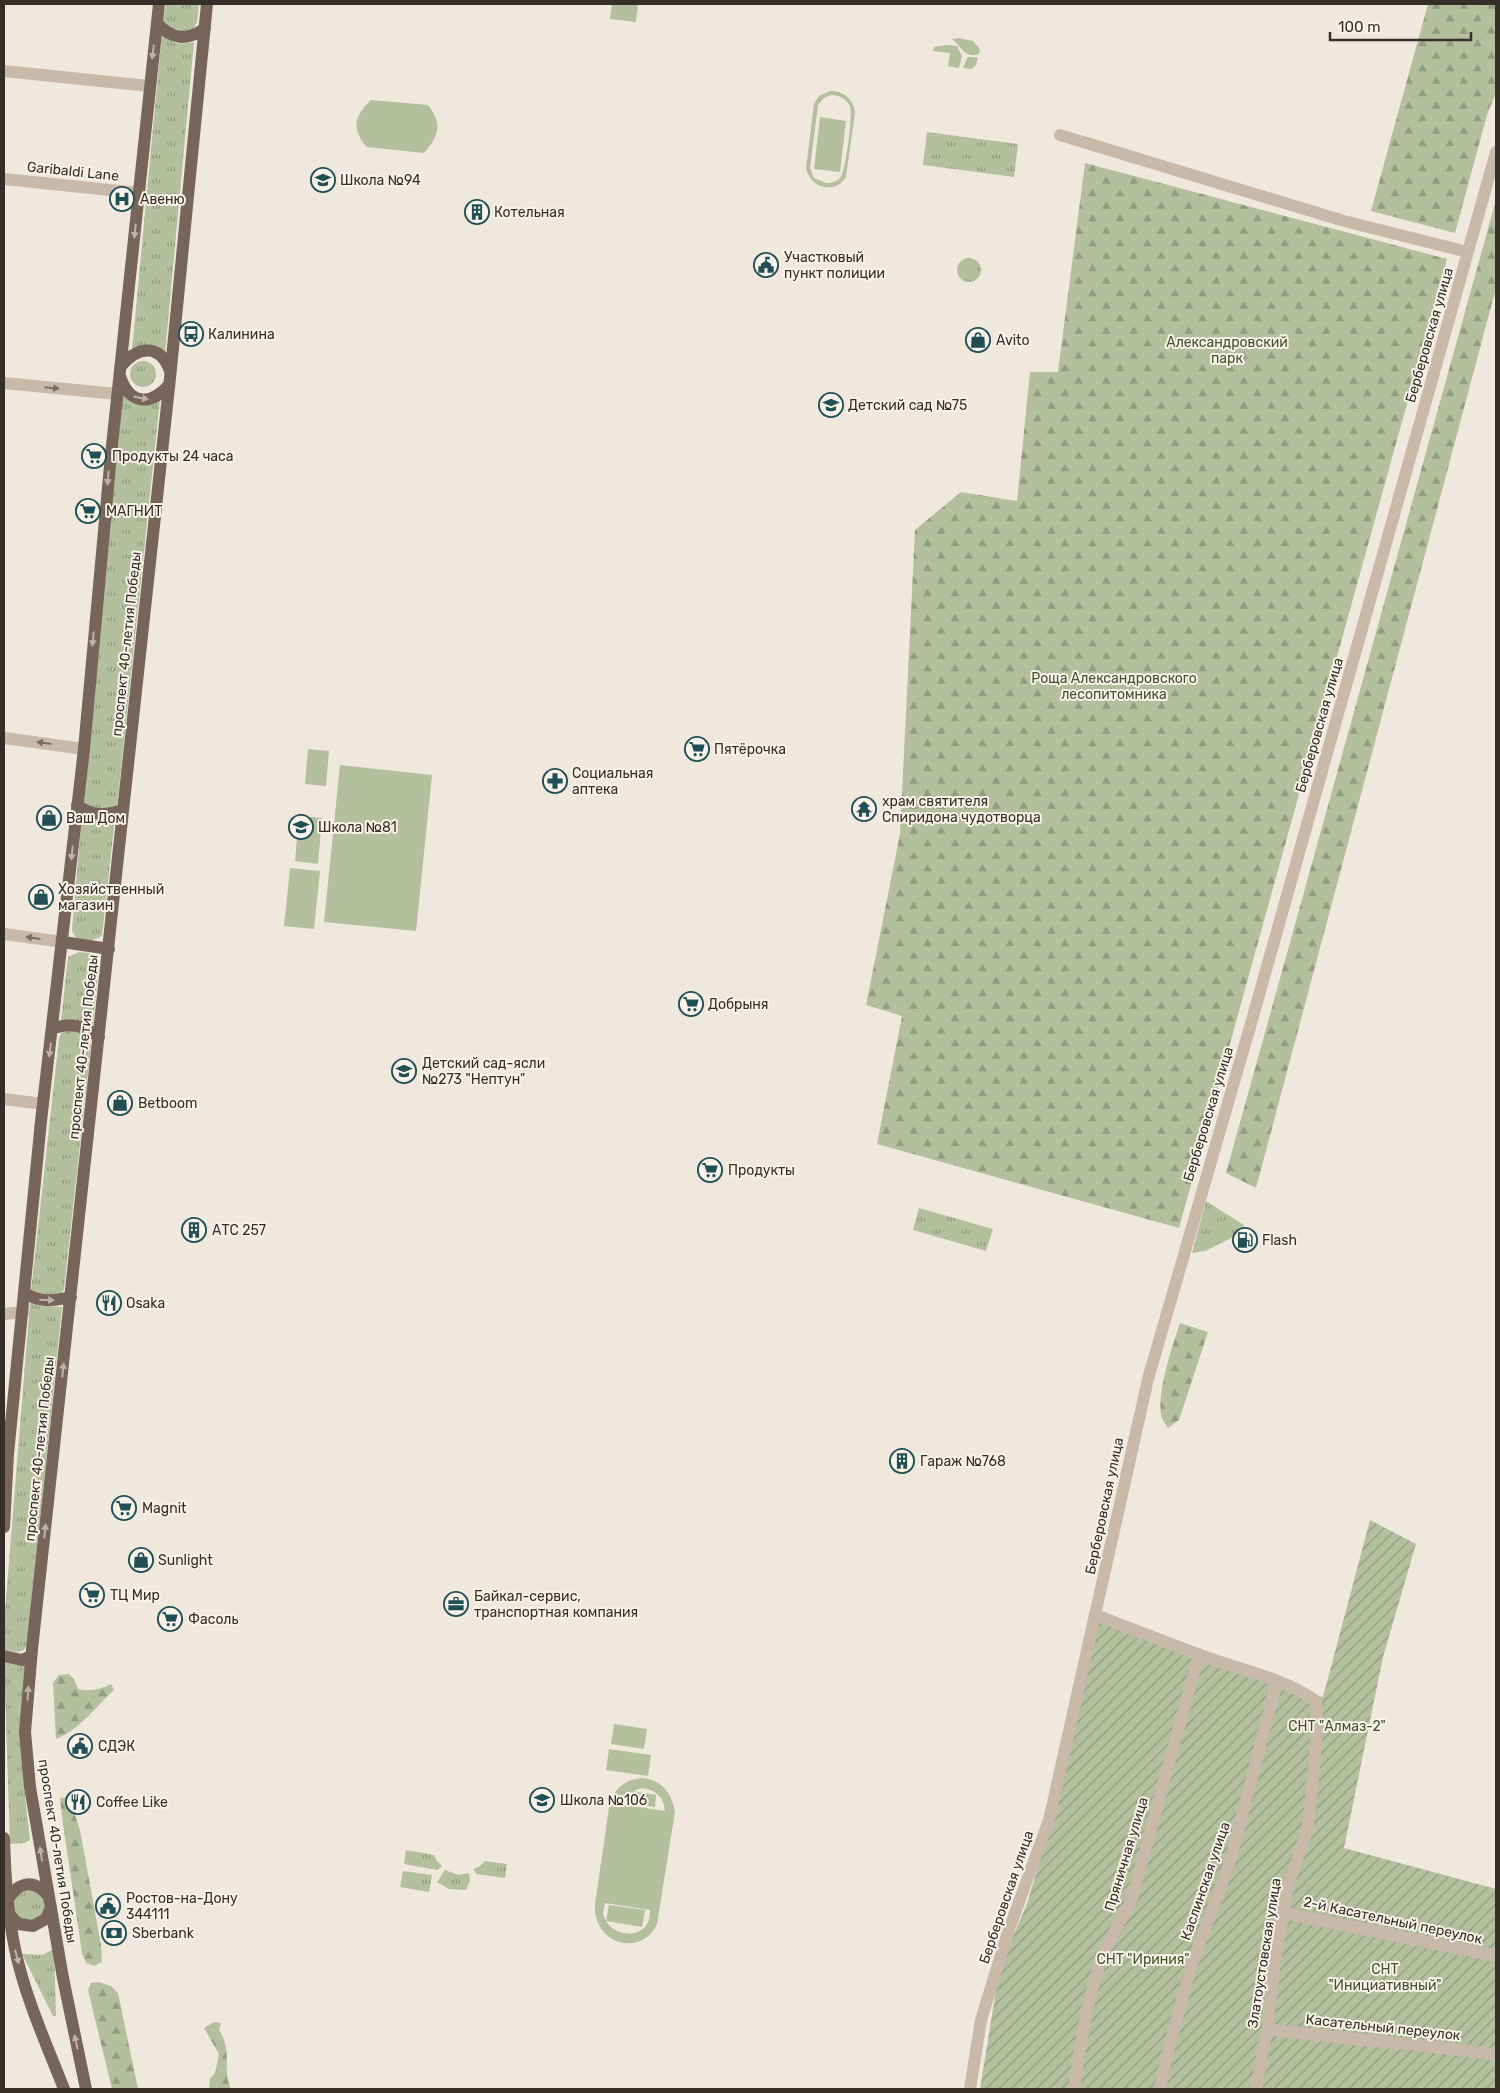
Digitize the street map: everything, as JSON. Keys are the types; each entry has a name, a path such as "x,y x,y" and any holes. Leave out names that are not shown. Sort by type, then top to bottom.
{"main road":[{"name":"проспект 40-летия Победы","path":"4,1527 8,1454 52,1029 84,749 117,394 159,4"},
{"name":"проспект 40-летия Победы","path":"86,2089 63,1978 30,1787 25,1732 31,1656 169,385 207,4"},
{"path":"157,23 167,33 180,38 193,35 205,28"},
{"path":"169,385 156,397 142,399 127,391 120,371 133,354 148,350 162,356 170,371"},
{"path":"77,805 85,811 98,815 108,816 123,810"},
{"path":"63,942 109,950"},
{"path":"52,1029 66,1025 79,1025 99,1037"},
{"path":"25,1293 34,1299 46,1301 70,1297"},
{"path":"4,1656 22,1660 31,1656"},
{"path":"4,1838 8,1908 15,1949 30,2000 64,2089"},
{"path":"27,1884 42,1889 50,1902 46,1918 33,1926 18,1924 8,1908 14,1891 27,1884"}],"street":[{"path":"4,71 150,86"},
{"path":"1060,135 1350,222 1468,252"},
{"name":"Берберовская улица","path":"970,2089 981,2020 1007,1935 1049,1820 1148,1379 1252,1020 1496,152"},
{"name":"Garibaldi Lane","path":"4,179 139,192"},
{"path":"4,382 117,394"},
{"path":"4,738 84,749"},
{"path":"4,934 63,942"},
{"path":"4,1099 44,1104"},
{"path":"4,1314 23,1312"},
{"name":"Златоустовская улица","path":"1096,1615 1301,1690 1316,1701 1318,1732 1306,1834 1288,1885 1275,1960 1267,2029 1256,2089"},
{"name":"Пряничная улица","path":"1074,2089 1092,1993 1107,1946 1132,1898 1199,1654"},
{"name":"Каслинская улица","path":"1160,2089 1190,1969 1230,1862 1277,1681"},
{"name":"2-й Касательный переулок","path":"1284,1913 1496,1956"},
{"name":"Касательный переулок","path":"1267,2029 1315,2036 1460,2049 1496,2055"}],"green space":[{"path":"166,4 199,4 197,22 193,30 180,34 163,24"},
{"path":"612,4 638,4 636,22 610,19"},
{"path":"1428,4 1496,4 1496,92 1487,115 1455,233 1371,211"},
{"path":"162,33 176,43 194,42 165,354 132,350"},
{"path":"959,38 973,41 980,49 979,54 967,54 952,39"},
{"path":"945,45 957,46 962,56 959,68 948,66 950,53 933,51 934,47"},
{"path":"967,58 978,58 976,65 971,69 963,68"},
{"path":"830,91 839,92 850,99 855,112 846,177 841,183 830,187 823,187 812,180 806,168 814,104 819,96","holes":["830,95 839,96 844,99 850,106 851,111 847,154 842,173 837,180 826,183 814,178 810,168 818,105 824,98"]},
{"path":"371,100 428,105 436,118 437,130 433,141 424,153 367,147 358,134 357,123 361,112"},
{"path":"820,117 846,121 840,172 814,169"},
{"path":"927,132 1018,144 1014,177 923,165"},
{"name":"Роща Александровского лесопитомника","path":"1085,163 1447,259 1179,1228 877,1144 902,1016 866,1005 900,834 915,530 961,492 1017,501 1030,372 1058,372"},
{"path":"1496,200 1496,288 1256,1188 1226,1173"},
{"path":"969,258 978,261 981,270 978,279 969,282 960,279 957,270 960,261"},
{"path":"143,361 153,364 156,374 153,384 143,387 133,384 130,374 133,364"},
{"path":"123,394 160,399 117,807 97,810 83,802"},
{"path":"308,749 329,751 326,786 305,784"},
{"path":"340,765 432,775 416,931 324,922"},
{"path":"82,813 98,819 115,818 102,936 89,941 80,940 74,935 72,930"},
{"path":"299,816 322,818 318,864 295,861"},
{"path":"290,868 320,871 314,929 284,926"},
{"path":"79,952 89,953 99,959 93,1028 78,1020 61,1021 68,957"},
{"path":"77,1029 90,1037 91,1045 64,1289 61,1295 54,1297 31,1291 59,1038 61,1033"},
{"path":"1206,1201 1244,1225 1243,1232 1205,1251 1192,1253"},
{"path":"919,1208 993,1229 986,1251 913,1230"},
{"path":"30,1302 40,1306 62,1307 27,1645 24,1650 18,1652 5,1650 4,1624"},
{"path":"1180,1323 1208,1332 1179,1420 1168,1428 1162,1418 1160,1409 1161,1397 1166,1370"},
{"name":"СНТ \"Ириния\"","path":"1370,1520 1416,1544 1383,1657 1344,1848 1496,1889 1496,2089 980,2089 1000,1966 1027,1904 1057,1804 1098,1619 1303,1693 1323,1697"},
{"path":"4,1660 26,1663 24,1787 30,1840 24,1843 10,1844"},
{"path":"69,1674 74,1679 78,1689 95,1690 111,1684 114,1690 80,1724 56,1739 53,1683 59,1675"},
{"path":"614,1724 647,1729 644,1749 611,1744"},
{"path":"609,1749 651,1755 648,1776 606,1770"},
{"path":"642,1778 655,1781 669,1793 675,1812 657,1924 650,1935 640,1941 630,1943 619,1942 609,1937 601,1929 596,1917 595,1904 610,1801 615,1792 623,1785 632,1780","holes":["642,1788 655,1792 661,1798 665,1811 619,1804 627,1793","605,1903 650,1910 649,1920 644,1928 627,1934 610,1926 603,1914"]},
{"path":"632,1791 656,1795 655,1807 630,1803"},
{"path":"69,1797 80,1830 101,1945 102,1962 94,1966 86,1963 82,1953 60,1798"},
{"path":"406,1850 434,1855 442,1866 437,1870 404,1864"},
{"path":"485,1861 507,1864 505,1878 476,1874 474,1869"},
{"path":"445,1870 458,1875 469,1873 470,1881 466,1890 449,1889 437,1882"},
{"path":"403,1871 432,1875 429,1892 400,1887"},
{"path":"31,1888 45,1899 44,1914 34,1923 14,1916 13,1897"},
{"path":"609,1905 645,1910 642,1927 606,1921"},
{"path":"54,1949 56,2016 53,2016 22,1954 42,1955"},
{"path":"99,1982 111,1986 118,1993 138,2089 112,2089 88,1990 91,1983"},
{"path":"214,2022 221,2023 219,2030 226,2045 227,2075 231,2089 209,2089 210,2079 215,2073 219,2054 204,2028"}],"place":[{"name":"Школа №94","path":"323,180"},
{"name":"Авеню","path":"122,199"},
{"name":"Котельная","path":"477,212"},
{"name":"Участковый пункт полиции","path":"766,265"},
{"name":"Калинина","path":"191,334"},
{"name":"Avito","path":"978,340"},
{"name":"Детский сад №75","path":"831,405"},
{"name":"Продукты 24 часа","path":"94,456"},
{"name":"МАГНИТ","path":"88,511"},
{"name":"Пятёрочка","path":"697,749"},
{"name":"Социальная аптека","path":"555,781"},
{"name":"храм святителя Спиридона чудотворца","path":"864,809"},
{"name":"Ваш Дом","path":"49,818"},
{"name":"Школа №81","path":"301,827"},
{"name":"Хозяйственный магазин","path":"41,897"},
{"name":"Добрыня","path":"691,1004"},
{"name":"Детский сад-ясли №273 \"Нептун\"","path":"404,1071"},
{"name":"Betboom","path":"120,1103"},
{"name":"Продукты","path":"710,1170"},
{"name":"АТС 257","path":"194,1230"},
{"name":"Flash","path":"1245,1240"},
{"name":"Osaka","path":"109,1303"},
{"name":"Гараж №768","path":"902,1461"},
{"name":"Magnit","path":"124,1508"},
{"name":"Sunlight","path":"141,1560"},
{"name":"ТЦ Мир","path":"92,1595"},
{"name":"Байкал-сервис, транспортная компания","path":"456,1604"},
{"name":"Фасоль","path":"170,1619"},
{"name":"СДЭК","path":"80,1746"},
{"name":"Школа №106","path":"542,1800"},
{"name":"Coffee Like","path":"78,1802"},
{"name":"Ростов-на-Дону 344111","path":"108,1906"},
{"name":"Sberbank","path":"114,1933"}],"park label":[{"name":"Александровский парк","path":"1227,350"},
{"name":"СНТ \"Алмаз-2\"","path":"1337,1726"},
{"name":"СНТ \"Инициативный\"","path":"1385,1978"}]}
